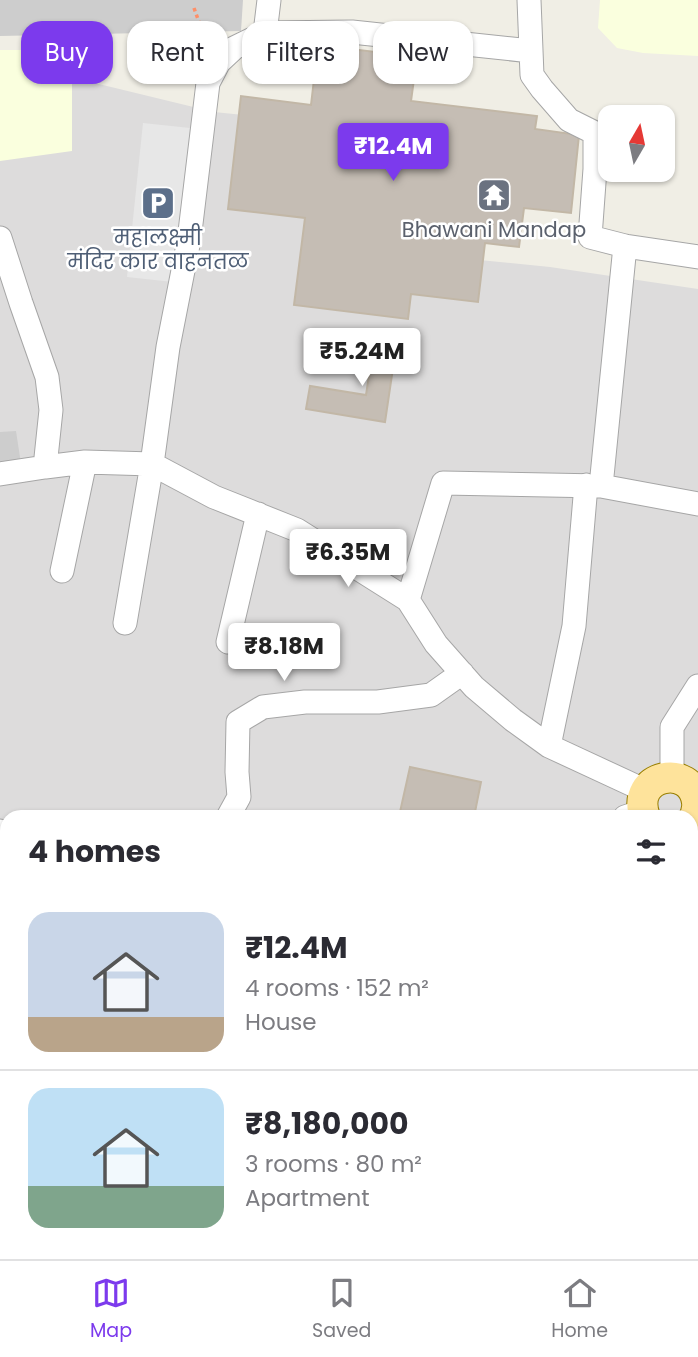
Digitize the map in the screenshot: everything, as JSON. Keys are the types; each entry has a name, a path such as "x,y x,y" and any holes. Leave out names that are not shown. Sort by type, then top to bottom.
{"main road":[{"path":"646,803 682,780 691,787 696,796 696,810"}],"street":[{"path":"266,21 269,0"},
{"path":"529,0 532,75 569,120 595,133 596,169 590,237 625,246 698,257"},
{"path":"359,33 531,51"},
{"path":"125,622 152,464 168,347 189,240 208,83 219,62 242,44"},
{"path":"0,238 47,377 51,410 45,467"},
{"path":"549,746 574,626 625,246"},
{"path":"62,571 85,462"},
{"path":"0,474 85,462 152,464 214,497 297,530 408,600 436,644 474,687 513,720 549,746 646,803 672,727 698,686"},
{"path":"408,600 443,482 594,485 698,504"},
{"path":"228,642 258,514"},
{"path":"232,810 239,797 239,722 263,707 305,702 378,702 430,695 462,673"}],"path":[{"path":"194,8 199,21"}],"shaded area":[{"path":"0,0 243,0 241,31 228,31 228,21 127,21 127,33 113,34 113,21 21,21 21,36 0,36"},
{"path":"600,0 698,0 698,56 643,53 617,48 598,28"},
{"path":"0,50 21,50 21,84 72,84 72,151 0,161"},
{"path":"0,60 21,65 21,84 99,84 214,112 315,122 439,256 550,267 698,289 698,810 0,810"},
{"name":"महालक्ष्मी मंदिर कार वाहनतळ","path":"143,123 190,128 173,282 127,277"},
{"path":"16,431 21,464 0,463 0,432"}],"building":[{"path":"359,50 373,52 373,84 413,84 411,101 537,116 535,129 579,135 571,213 524,208 519,247 485,243 478,302 411,294 408,319 294,305 305,218 228,209 241,96 311,105 313,84 359,84"},
{"path":"369,337 397,341 385,422 306,409 310,386 366,395 373,350 367,349"},
{"path":"410,767 481,782 475,810 400,810"}],"place":[{"name":"Bhawani Mandap","path":"494,195"},
{"name":"महालक्ष्मी मंदिर कार वाहनतळ","path":"158,203"}]}
